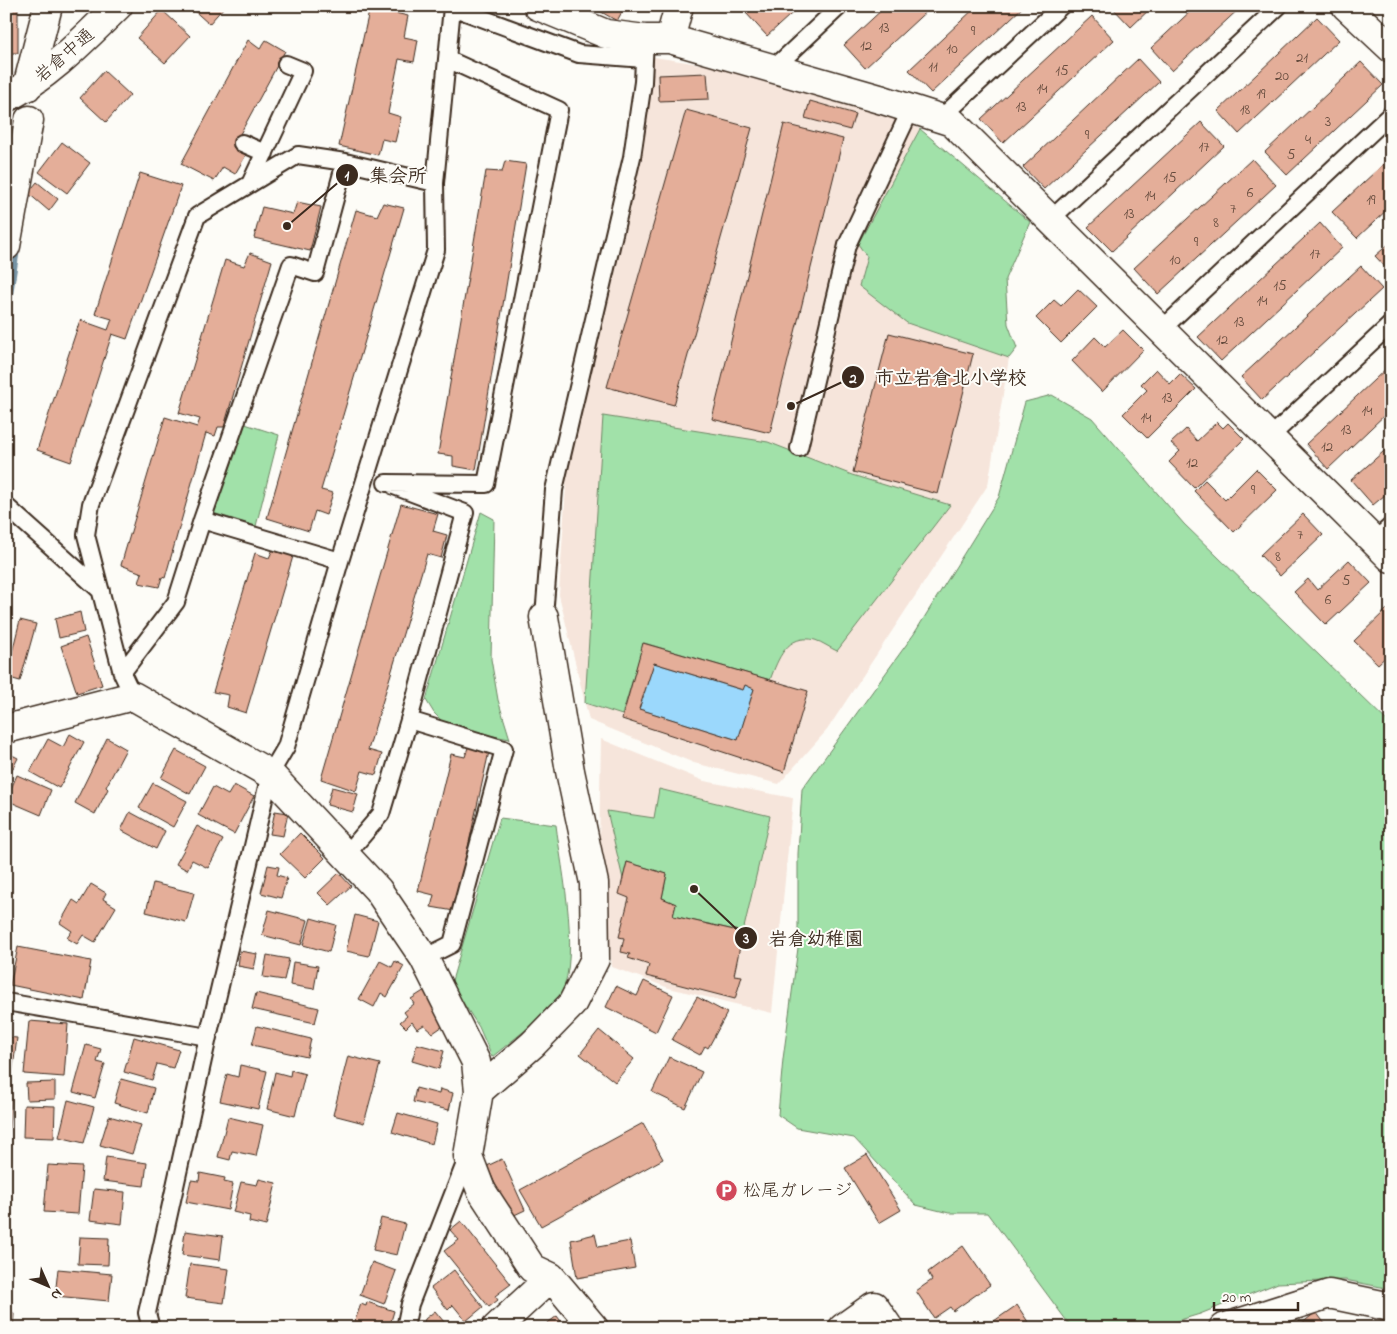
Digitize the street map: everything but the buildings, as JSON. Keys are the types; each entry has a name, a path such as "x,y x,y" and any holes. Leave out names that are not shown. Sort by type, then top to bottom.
{"street":[{"path":"17,92 48,6"},
{"name":"岩倉中通","path":"17,92 56,65 118,6"},
{"path":"538,6 606,34 774,68 952,122 1269,438 1385,542"},
{"path":"653,45 679,6"},
{"path":"1346,6 1391,48"},
{"path":"6,246 29,120"},
{"path":"479,1091 533,1044 572,1004 595,959 594,883 570,771 544,617"},
{"path":"6,729 127,684 270,774 378,890 424,958 476,1062 479,1091 468,1156 481,1190 532,1268 551,1277 594,1328"},
{"path":"496,1328 551,1277"},
{"path":"1235,1326 1329,1294 1391,1307"},
{"path":"843,1328 874,1306 889,1328"}],"lane":[{"path":"774,68 840,6"},
{"path":"940,119 1061,6"},
{"path":"1050,220 1279,6"},
{"path":"152,1328 146,1313 270,774 286,747 340,561 436,250 435,183 452,7 579,54 653,45 643,82 632,157 554,490 544,617"},
{"path":"386,483 486,484 559,110 447,59"},
{"path":"250,184 303,71 286,64"},
{"path":"799,448 847,245 911,109"},
{"path":"1161,330 1391,114"},
{"path":"242,143 265,153"},
{"path":"127,684 86,535 91,504 197,216 298,155 345,162 435,183"},
{"path":"127,684 176,602 202,520 291,265 315,272 345,162"},
{"path":"1269,438 1391,324"},
{"path":"346,855 380,814 409,720 465,513 386,483 365,479"},
{"path":"6,506 101,591"},
{"path":"202,520 340,561"},
{"path":"409,720 504,749 452,944 424,958"},
{"path":"6,1002 208,1037"},
{"path":"405,1328 410,1304 468,1156"}],"shaded area":[{"path":"654,57 738,70 884,112 920,129 858,244 907,323 1009,358 988,485 827,730 779,784 694,763 589,720 559,595 568,454 608,300"},
{"path":"601,739 704,781 793,798 772,1013 669,988 612,967 599,848"}],"green space":[{"path":"920,129 1030,222 1005,279 1008,324 1017,348 1009,358 907,323 859,286 867,257 858,244"},
{"path":"1052,395 1092,418 1184,524 1391,725 1391,1289 1345,1280 1278,1283 1200,1314 1154,1328 1072,1328 987,1213 949,1213 916,1205 854,1138 797,1128 778,1115 783,1059 798,948 798,854 802,789 914,634 999,497 1025,402"},
{"path":"603,416 768,442 852,475 950,505 837,651 815,640 797,640 780,656 770,680 644,643 622,715 585,703"},
{"path":"242,423 279,435 256,526 213,513"},
{"path":"481,512 494,519 491,659 498,700 510,739 449,728 434,713 426,700"},
{"path":"659,789 770,816 743,932 673,916 676,904 662,898 667,874 627,862 623,879 607,811 654,818"},
{"path":"500,818 556,825 566,890 570,942 569,966 564,986 556,1002 534,1023 492,1057 479,1027 451,984"}],"water":[{"path":"654,663 742,690 745,685 754,689 738,740 639,709"}],"waterway":[{"path":"6,310 16,246"}],"place":[{"name":"集会所","path":"287,226"},
{"name":"市立岩倉北小学校","path":"791,406"},
{"name":"岩倉幼稚園","path":"694,889"},
{"name":"松尾ガレージ","path":"727,1190"}]}
